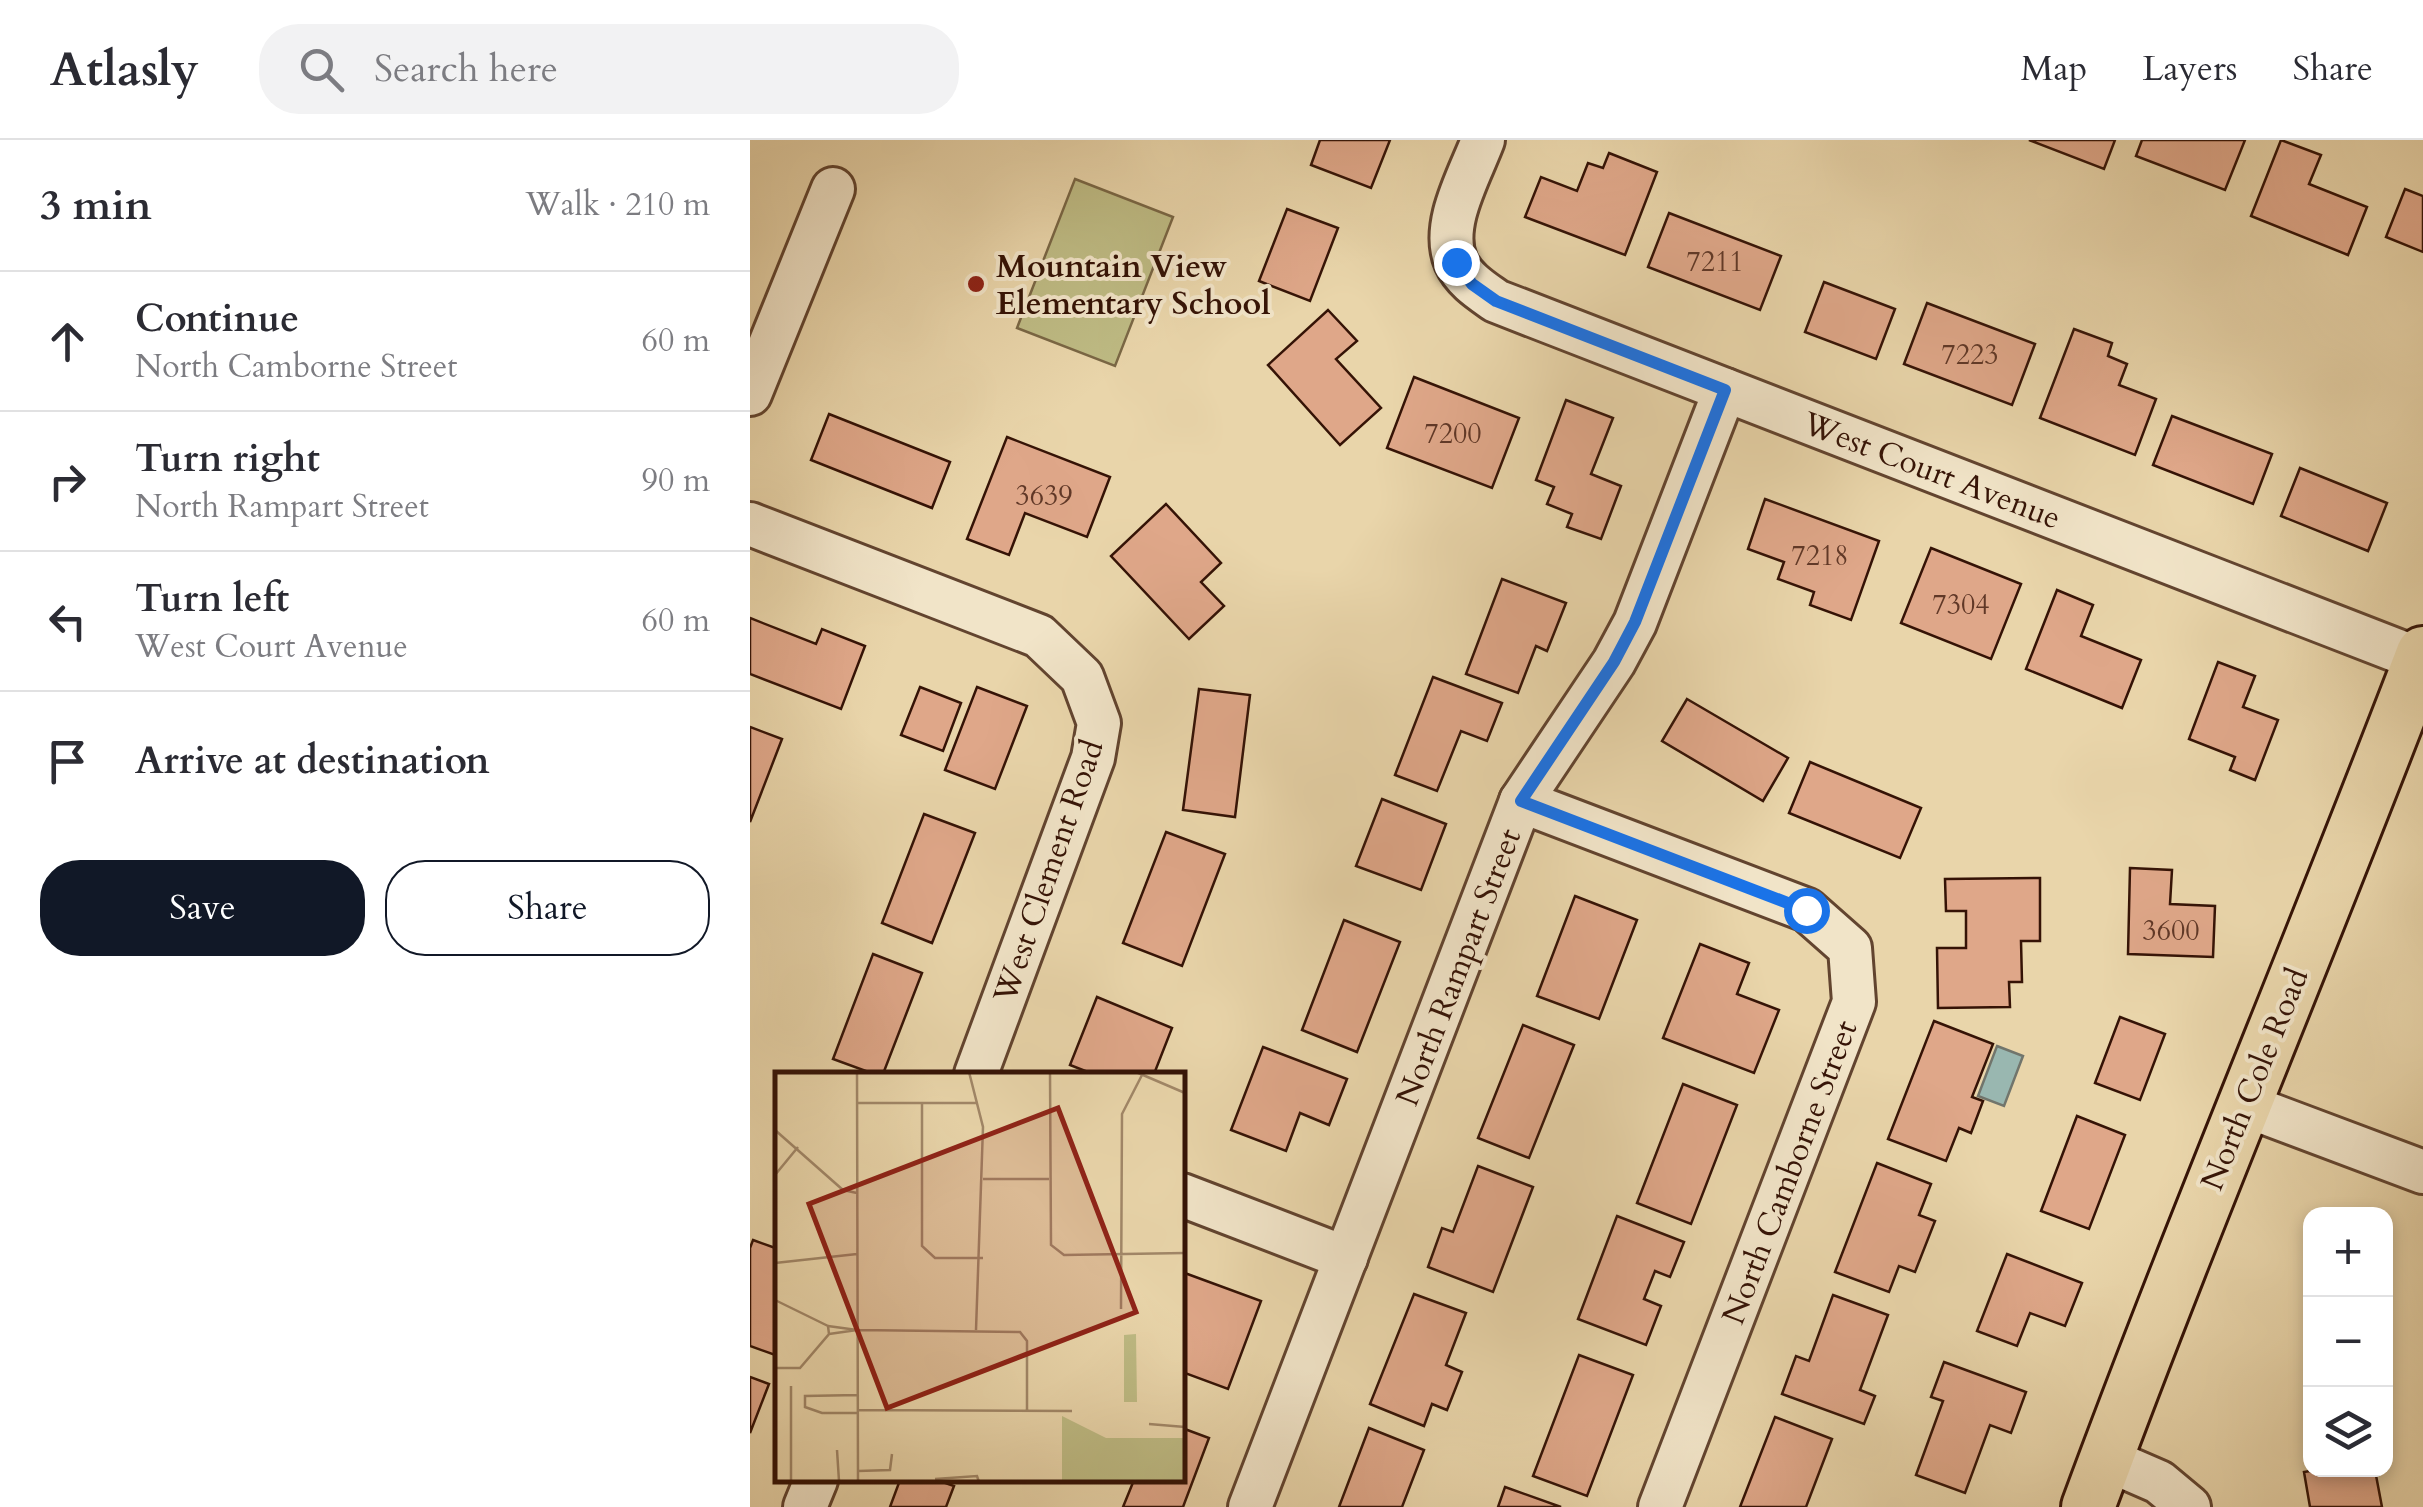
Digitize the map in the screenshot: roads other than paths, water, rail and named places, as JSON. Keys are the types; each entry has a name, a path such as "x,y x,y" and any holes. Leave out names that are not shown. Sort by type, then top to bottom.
{"main road":[{"name":"North Cole Road","path":"2088,1507 2242,1104 2335,883 2422,659"}],"street":[{"name":"West Court Avenue","path":"1484,140 1456,213 1452,236 1456,262 1472,284 1496,301 2422,659"},
{"path":"750,394 833,189"},
{"name":"North Rampart Street","path":"1250,1507 1521,801 1614,662 1635,622 1725,390"},
{"name":"West Clement Road","path":"750,524 1040,636 1082,677 1099,723 1093,758 977,1072"},
{"name":"North Camborne Street","path":"1521,801 1806,910 1850,948 1854,1002 1660,1507"},
{"path":"2242,1104 2423,1172"},
{"path":"1185,1196 1346,1258"},
{"path":"2106,1459 2159,1482 2189,1507"},
{"path":"805,1507 815,1482"}],"water":[{"path":"1997,1046 2023,1056 2004,1106 1978,1096"}],"place":[{"name":"Mountain View Elementary School","path":"976,284"}]}
